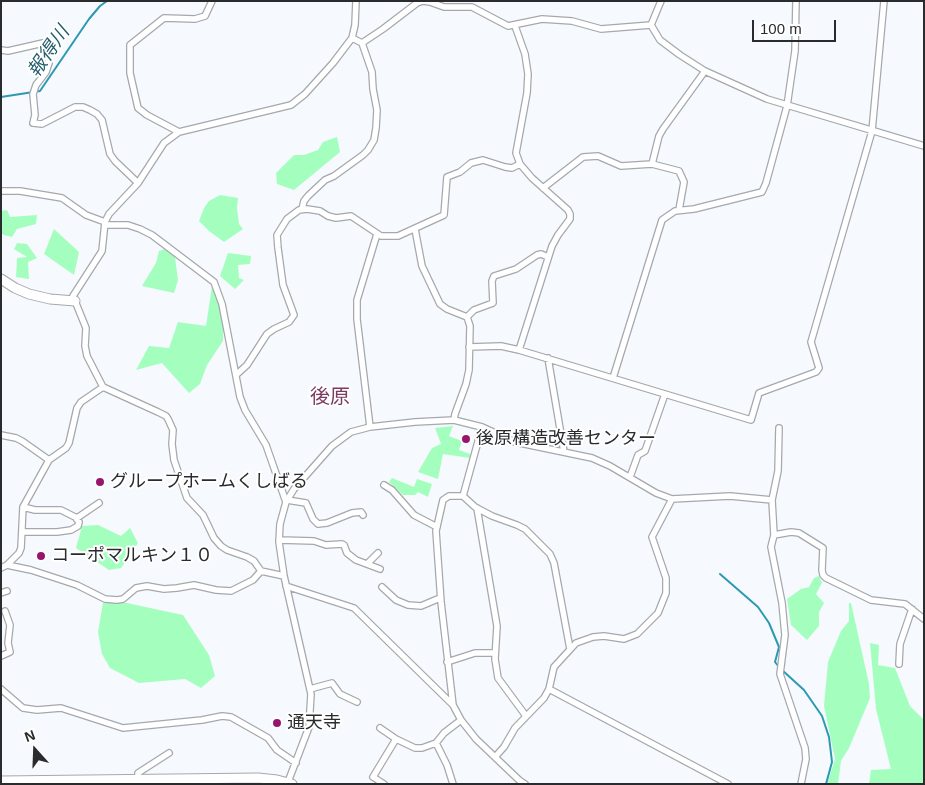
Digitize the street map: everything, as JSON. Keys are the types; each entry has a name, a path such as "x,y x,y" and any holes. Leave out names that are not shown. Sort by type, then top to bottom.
{"main road":[{"path":"1,279 14,288 29,294 75,301"},
{"path":"1,781 258,778 287,783"}],"street":[{"path":"179,132 138,108 130,73 130,45 164,18 195,19 205,16 212,1"},
{"path":"284,576 261,571 254,561 221,546 208,529 203,515 187,498 174,460 173,430 166,416 103,387 87,356 85,346 86,328 73,296 102,251 105,224 115,206 138,183 158,149 170,137 179,132 290,105 306,94 352,38 355,25 356,1"},
{"path":"651,25 661,1"},
{"path":"614,378 662,220 669,214 679,210 694,210 762,192 787,106 795,51 796,1"},
{"path":"469,348 501,346 519,350 752,420 759,394 816,372 819,368 811,342 872,131 884,1"},
{"path":"362,43 417,3 430,2 450,8 473,4 508,26 542,19 572,21 601,29 651,25"},
{"path":"651,25 666,46 706,71 767,99 924,146"},
{"path":"515,26 525,54 528,74 527,93 516,153 520,164 570,214 570,219 552,246 519,350"},
{"path":"302,210 302,205 308,196 325,180 334,176 363,155 374,140 377,110 372,72 362,43 352,38"},
{"path":"1,50 8,51 43,43 49,63 33,94 35,115 33,123 42,124 75,107 83,107 90,110 102,120 110,154 138,183"},
{"path":"652,164 659,136 663,129 706,71"},
{"path":"543,188 583,156 598,156 621,166 652,164 679,171 684,182 679,210"},
{"path":"236,375 247,366 267,334 291,320 294,315 283,285 277,235 287,219 307,209 336,218 350,216 377,234 391,237 416,229 444,215 447,177 460,172 477,160 491,161 512,168 520,164"},
{"path":"1,191 62,198 86,215 105,224 128,225 140,229 152,235 214,282 222,304 240,397 245,410 266,445 287,501"},
{"path":"416,229 422,266 440,304 447,310 467,316"},
{"path":"370,427 357,319 357,300 377,234"},
{"path":"467,316 474,310 493,303 492,281 494,276 516,269 537,255 542,254 548,257"},
{"path":"454,420 469,370 470,326 467,316"},
{"path":"548,358 564,452"},
{"path":"4,566 19,553 21,548 23,507 49,460 66,448 69,443 74,414 78,405 103,387"},
{"path":"630,477 638,455 645,451 665,394"},
{"path":"287,783 296,763 308,726 311,707 310,689 284,576 279,540 280,524 287,501 294,489 332,446 351,432 370,427 454,420 482,428 515,442 592,458 610,466 656,493 672,499 730,496 772,500"},
{"path":"463,496 482,428"},
{"path":"779,428 778,471 772,500 774,535 771,547 782,604 785,635 780,674 805,748 806,759 801,784"},
{"path":"1,435 22,441 49,460"},
{"path":"384,485 392,490 414,515 437,527"},
{"path":"453,705 440,598 437,527 443,500 449,496 463,496 477,508 517,525 525,530 550,554 554,563 570,649"},
{"path":"495,757 516,728 544,698 549,689 554,667 576,642 604,636 624,639 637,634 658,613 666,593 666,578 652,537 672,499"},
{"path":"287,501 306,503 313,519 318,524 327,523 352,513 361,512 363,515"},
{"path":"75,517 81,517 100,503"},
{"path":"22,532 71,530 78,526 80,522 75,517 61,510 35,510 23,507"},
{"path":"477,508 497,626 495,653 498,678 526,716"},
{"path":"774,535 791,532 799,533 824,548 822,570 826,578 871,600 906,604 924,618"},
{"path":"279,540 314,541 326,545 342,544 352,557 380,569"},
{"path":"368,564 378,553"},
{"path":"4,566 31,570 77,585 105,600 123,599 136,588 147,586 164,589 194,585 231,591 253,580 261,571"},
{"path":"286,586 354,608 453,705 461,720 476,739 525,784"},
{"path":"382,586 396,600 408,605 421,606 440,598"},
{"path":"899,664 900,644 912,610"},
{"path":"5,611 10,625 8,643 10,649"},
{"path":"10,649 17,649"},
{"path":"1,656 10,652 10,649"},
{"path":"448,662 475,653 495,653"},
{"path":"310,689 332,683 340,694 356,702"},
{"path":"549,689 728,784"},
{"path":"1,690 23,708 37,710 62,708 123,728 202,720 222,716 231,717 268,738 277,750 296,763"},
{"path":"380,728 396,739 415,748 422,748 436,743 444,732 461,720"},
{"path":"384,784 373,777 396,739"},
{"path":"436,743 447,765 453,784"},
{"path":"138,778 138,773 169,752"}],"green space":[{"path":"337,137 340,152 294,190 277,184 276,173 294,155 304,155 318,150 323,142"},
{"path":"220,195 238,198 239,224 243,229 224,242 199,221 209,201"},
{"path":"7,210 10,217 37,215 36,224 17,229 12,237 4,235 1,233 1,211"},
{"path":"54,229 79,252 74,275 44,254"},
{"path":"17,243 27,244 37,258 28,262 29,279 16,277 17,258 27,257 14,249"},
{"path":"165,249 175,257 178,280 174,293 142,286 156,263 159,251"},
{"path":"228,253 251,256 250,264 238,265 239,278 244,280 235,289 220,276"},
{"path":"212,286 219,305 223,325 223,341 207,365 200,384 189,393 162,363 136,370 149,346 169,348 178,322 206,326"},
{"path":"453,426 449,436 462,441 459,450 470,454 470,458 443,454 438,479 418,472 432,448 441,444 435,428"},
{"path":"392,478 414,487 417,479 432,484 428,497 418,492 415,495 403,495 389,482"},
{"path":"98,525 121,536 130,528 138,543 121,568 109,570 76,548 82,526"},
{"path":"819,576 822,583 816,594 824,603 819,612 819,626 807,640 791,625 787,599 801,589 809,587 814,578"},
{"path":"103,603 127,603 183,615 209,655 215,676 201,688 185,679 139,683 110,668 102,654 98,632"},
{"path":"849,603 851,603 869,684 870,698 849,748 841,761 838,784 827,784 835,759 824,706 828,662 841,631 849,621"},
{"path":"870,643 879,645 878,665 895,668 910,706 924,720 924,784 869,784 871,770 891,769 876,709"}],"waterway":[{"name":"報得川","path":"1,97 40,91 89,19 107,1"},
{"path":"720,574 758,607 769,623 779,647 775,662 779,667"},
{"path":"782,670 804,690 822,716 829,737 832,762 826,784"}],"place":[{"name":"後原構造改善センター","path":"466,439"},
{"name":"グループホームくしばる","path":"100,482"},
{"name":"コーポマルキン１０","path":"41,556"},
{"name":"通天寺","path":"277,723"}],"district":[{"name":"後原","path":"330,397"}]}
